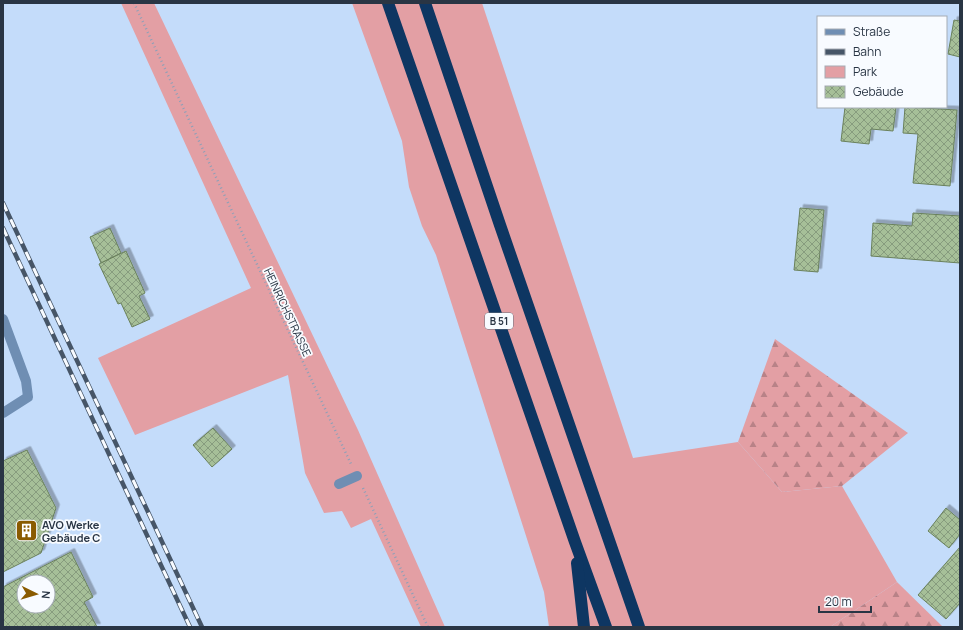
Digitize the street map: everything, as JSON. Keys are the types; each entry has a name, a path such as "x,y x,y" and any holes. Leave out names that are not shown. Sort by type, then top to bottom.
{"highway":[{"name":"B 51","path":"388,3 575,542 606,627"},
{"name":"B 51","path":"425,3 639,627"},
{"path":"575,542 584,627"}],"street":[{"path":"3,319 26,381 28,397 3,413"},
{"path":"339,484 357,476"}],"path":[{"name":"HEINRICHSTRASSE","path":"134,3 428,627"}],"green space":[{"path":"121,3 154,3 358,430 445,627 421,627 371,519 351,528 342,511 324,513 305,473 288,375 135,435 98,358 251,288"},
{"path":"352,3 482,3 633,458 738,442 782,492 842,486 897,582 830,627 549,627 544,592 436,255 422,226 409,187 402,141"},
{"path":"775,339 908,433 842,486 782,492 738,442"},
{"path":"897,582 943,627 830,627"}],"building":[{"path":"954,20 960,21 960,57 948,54"},
{"path":"845,108 896,108 893,131 871,129 869,144 841,141"},
{"path":"905,108 957,110 950,186 913,183 918,134 903,133"},
{"path":"800,208 824,210 818,272 794,270"},
{"path":"913,213 960,216 960,263 871,256 873,223 912,226"},
{"path":"110,228 121,253 101,263 90,237"},
{"path":"126,251 145,293 139,296 150,319 132,327 121,303 118,304 99,264"},
{"path":"213,428 232,449 212,467 193,445"},
{"name":"AVO Werke Gebäude C","path":"27,450 56,508 41,553 3,572 3,461"},
{"path":"946,508 960,520 960,534 949,548 928,531"},
{"path":"960,547 960,603 946,619 918,595"},
{"path":"71,552 93,597 84,602 97,627 3,627 3,587 16,580 16,614 56,614 56,574 28,574"}],"railway":[{"path":"3,203 202,627"},
{"path":"3,228 190,627"}],"place":[{"name":"AVO Werke Gebäude C","path":"26,530"}]}
